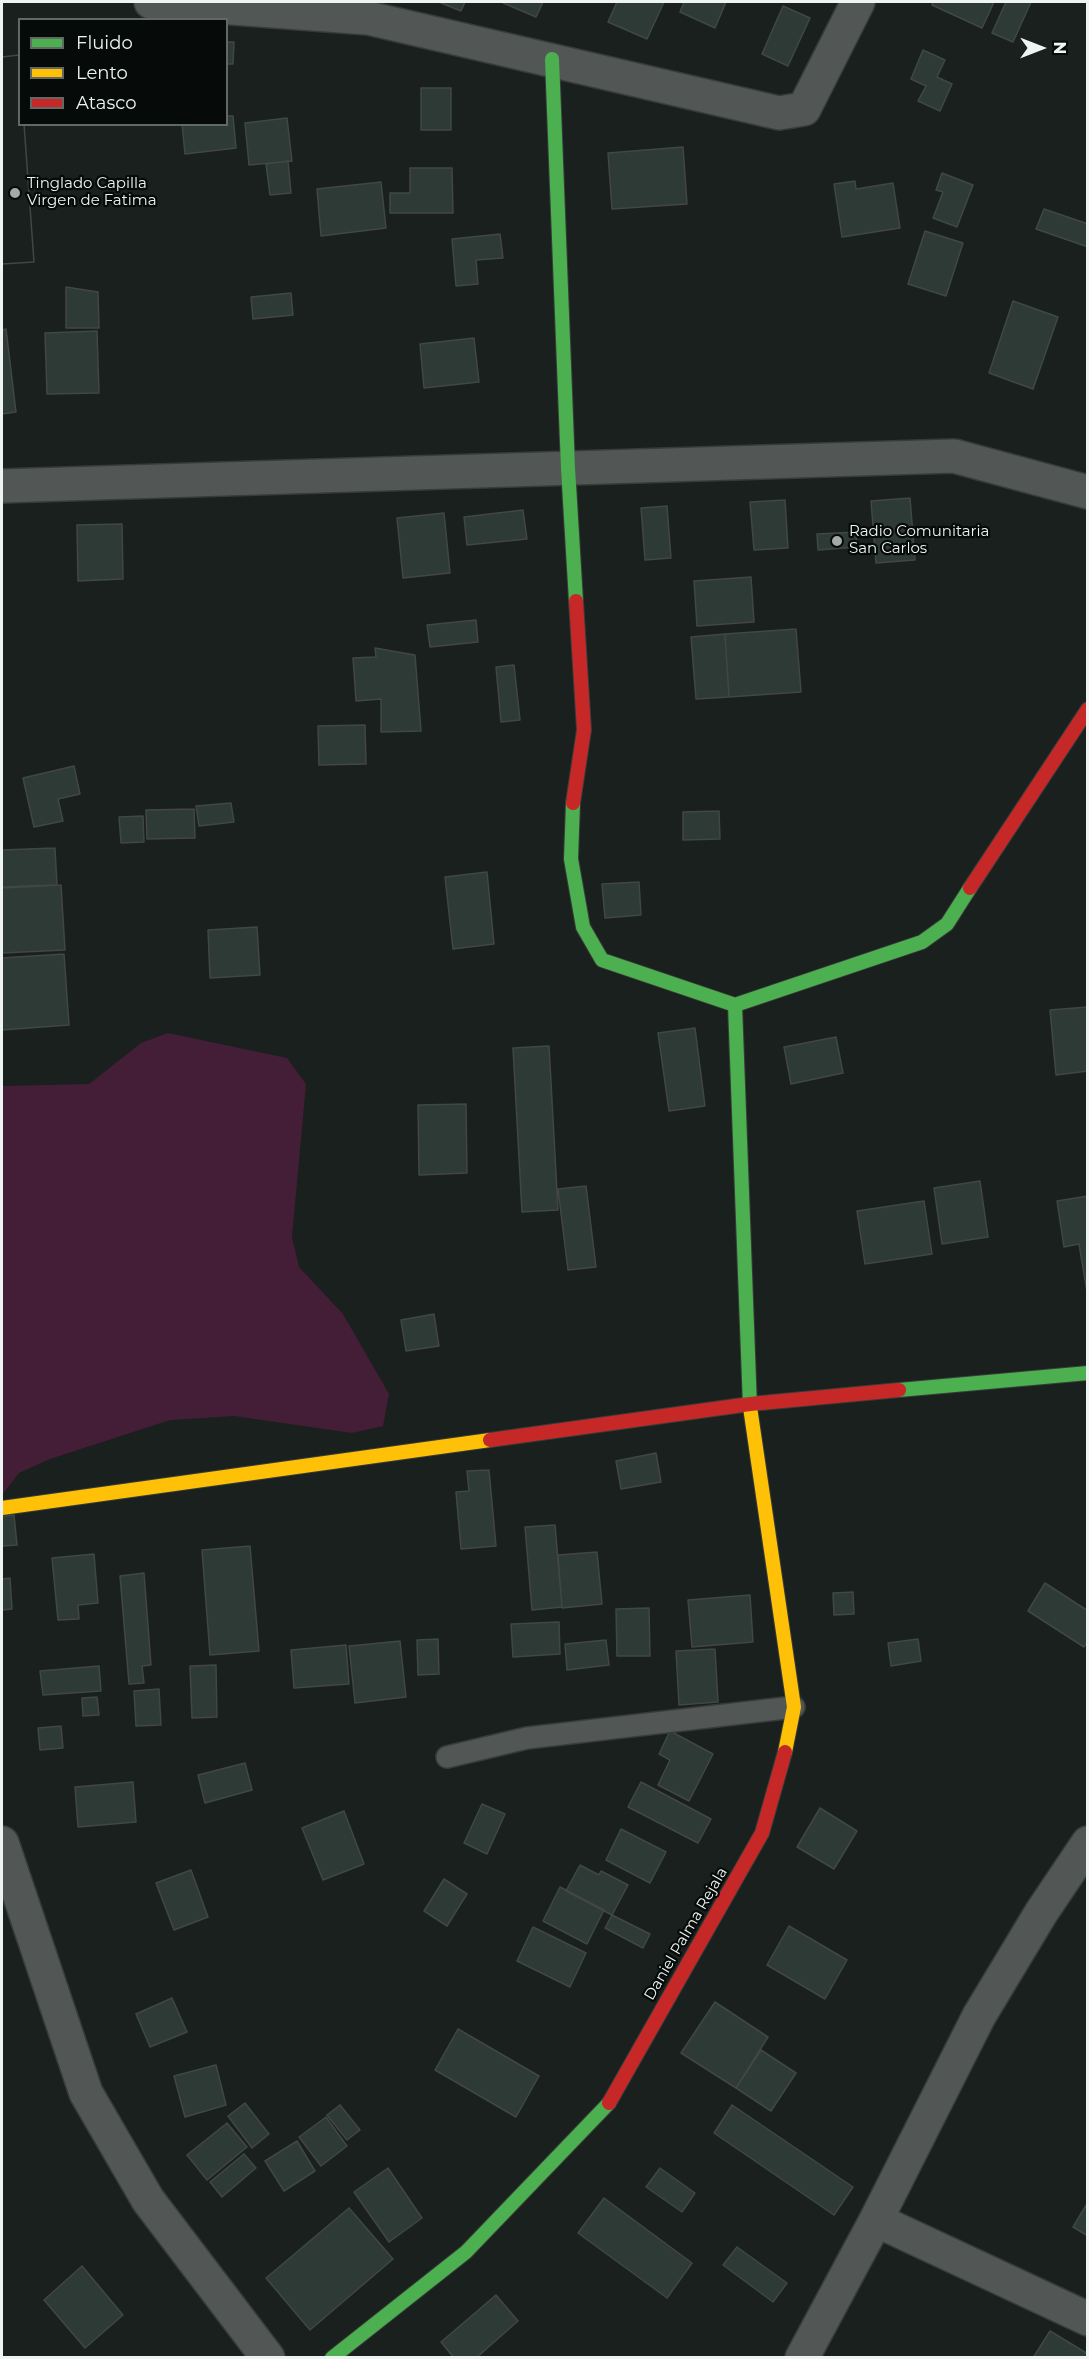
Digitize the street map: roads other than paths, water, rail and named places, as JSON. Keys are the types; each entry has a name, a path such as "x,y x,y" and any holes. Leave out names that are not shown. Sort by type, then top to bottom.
{"street":[{"path":"151,2 372,10 552,59 779,113 804,109 858,2"},
{"path":"552,59 568,468 584,729 574,787 571,859 583,927 602,960 735,1005 922,942 947,924 1088,709"},
{"path":"2,486 954,456 1088,492"},
{"name":"Daniel Palma Rejala","path":"332,2358 466,2252 608,2105 762,1833 789,1739 794,1707 750,1404 735,1005"},
{"path":"2,1508 750,1404 1088,1373"},
{"path":"2,1843 86,2093 148,2200 268,2358"},
{"path":"802,2358 876,2220 979,2016 1041,1913 1088,1843"},
{"path":"876,2220 1088,2319"}],"lane":[{"path":"447,1757 526,1738 794,1707"}],"place":[{"name":"Tinglado Capilla Virgen de Fatima","path":"15,193"},
{"name":"Radio Comunitaria San Carlos","path":"837,541"}]}
